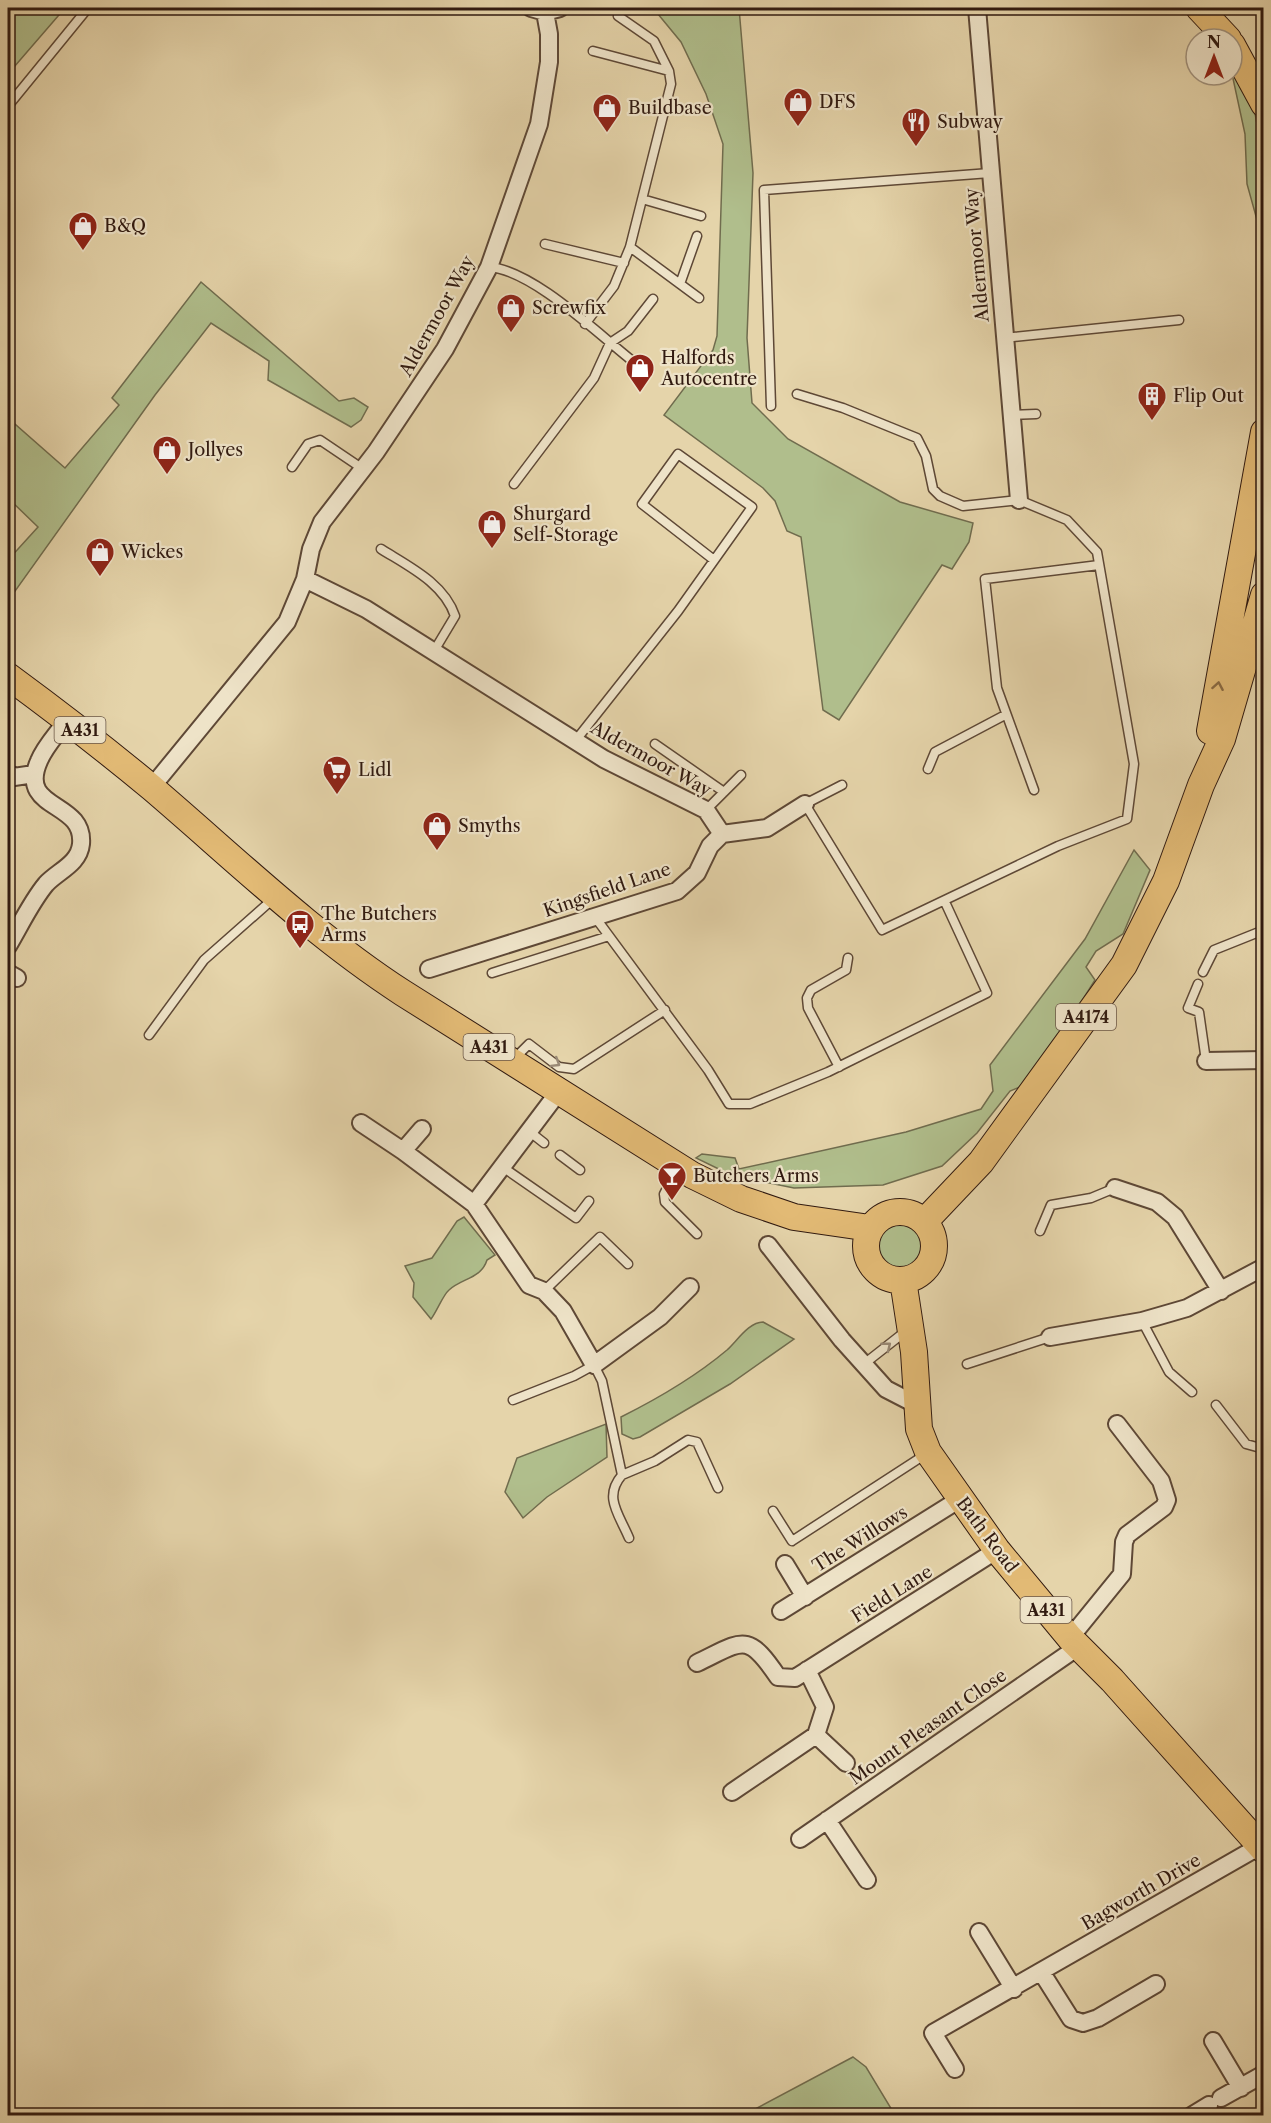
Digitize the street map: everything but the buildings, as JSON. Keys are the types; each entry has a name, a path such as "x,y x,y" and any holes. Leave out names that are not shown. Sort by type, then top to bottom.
{"main road":[{"path":"1199,8 1217,27"},
{"path":"1244,68 1263,104"},
{"name":"A4174","path":"1201,785 1263,432"},
{"name":"A4174","path":"1222,658 1248,585 1263,519"},
{"name":"A4174","path":"925,1221 981,1162 1124,965 1166,881 1201,785 1222,740 1263,596"},
{"name":"A431","path":"8,676 151,788 275,897 367,970 520,1052 560,1090 679,1166 741,1199 794,1217 870,1228"},
{"path":"901,1211 915,1214 925,1221 935,1242 933,1256 927,1268 917,1276 903,1280 883,1276 872,1266 866,1253 865,1241 870,1228 887,1213 901,1211"},
{"name":"Bath Road","path":"903,1280 910,1327 919,1429 928,1452 997,1550 1074,1643 1112,1680 1262,1848"}],"street":[{"name":"Aldermoor Way","path":"977,8 1018,500"},
{"name":"Aldermoor Way","path":"151,788 287,622 305,579 311,549 322,522 363,469 445,349 489,267 539,124 549,62 549,34 545,9"},
{"name":"Aldermoor Way","path":"305,579 366,609 604,759 706,810 722,834"},
{"path":"8,946 46,885 72,862 81,843 73,817 41,798 34,774 39,759 67,720"},
{"path":"10,779 34,774"},
{"path":"722,834 767,828 805,804"},
{"name":"Kingsfield Lane","path":"429,969 677,891 697,873 710,846 722,834"},
{"path":"1206,1061 1263,1060"},
{"path":"474,1204 504,1168 560,1090"},
{"path":"361,1123 474,1204 521,1276 529,1285 544,1291 563,1311 594,1365 660,1317 690,1287"},
{"path":"403,1151 422,1129"},
{"path":"1115,1188 1157,1202 1176,1217 1221,1291"},
{"path":"768,1245 842,1340 886,1389 917,1405"},
{"path":"1050,1337 1142,1321 1187,1308 1263,1268"},
{"name":"Mount Pleasant Close","path":"800,1839 1074,1643 1122,1574 1125,1559 1124,1542 1127,1535 1164,1507 1167,1500 1161,1481 1118,1424"},
{"name":"The Willows","path":"781,1611 960,1500"},
{"name":"Field Lane","path":"697,1663 742,1644 755,1647 778,1677 795,1678 997,1550"},
{"path":"785,1564 805,1597"},
{"path":"732,1792 816,1735 825,1707 807,1670"},
{"path":"816,1735 846,1763"},
{"path":"827,1820 867,1880"},
{"name":"Bagworth Drive","path":"955,2069 933,2034 1042,1973 1158,1902 1262,1848"},
{"path":"979,1932 1014,1989"},
{"path":"1042,1973 1071,2019 1083,2023 1098,2018 1156,1984"},
{"path":"1213,2041 1241,2088"},
{"path":"1191,2115 1263,2074"}],"lane":[{"path":"8,106 88,8"},
{"path":"585,324 615,286 630,247 671,84 669,71 654,41 618,16"},
{"path":"593,51 669,71"},
{"path":"771,406 764,190 852,181 990,173"},
{"path":"642,199 701,216"},
{"path":"680,284 697,236"},
{"path":"544,244 624,263"},
{"path":"630,247 699,298"},
{"path":"489,267 503,268 538,287 635,363"},
{"path":"513,484 594,378 610,343 628,331 653,299"},
{"path":"1004,338 1179,320"},
{"path":"797,394 843,408 917,438 926,456 933,489 940,496 963,506 1018,500 1066,520 1097,552 1134,764 1127,819 1058,846 945,902 882,930 805,804 842,785"},
{"path":"1011,415 1036,414"},
{"path":"292,467 308,444 320,440 363,469"},
{"path":"576,740 678,612 752,507 678,454 642,504 714,560"},
{"path":"381,549 431,582 452,606 454,616 434,651"},
{"path":"1034,790 997,688 986,579 1098,565"},
{"path":"928,770 935,753 1005,715"},
{"path":"655,744 724,792"},
{"path":"706,810 741,776"},
{"path":"149,1035 204,960 275,897"},
{"path":"595,917 708,1070 729,1104 750,1104 839,1066 987,993 945,902"},
{"path":"1203,972 1214,950 1263,930"},
{"path":"492,973 609,936"},
{"path":"839,1066 808,1008 807,998 811,990 846,970 848,958"},
{"path":"1198,984 1188,1008 1200,1012 1206,1061"},
{"path":"520,1036 520,1052 559,1067 574,1069 665,1010"},
{"path":"530,1132 544,1143"},
{"path":"560,1155 580,1170"},
{"path":"679,1166 664,1194 665,1202 697,1234"},
{"path":"504,1168 576,1218 589,1201"},
{"path":"1040,1230 1051,1205 1091,1198 1115,1188"},
{"path":"544,1291 600,1238 628,1264"},
{"path":"1142,1321 1169,1372 1192,1392"},
{"path":"864,1364 910,1327"},
{"path":"967,1364 1050,1337"},
{"path":"513,1400 574,1376 594,1365 602,1381 622,1475"},
{"path":"1216,1405 1246,1444 1263,1449"},
{"path":"629,1538 612,1497 613,1486 622,1475 655,1461 688,1440 697,1442 718,1488"},
{"path":"773,1511 792,1541 928,1452"}],"green space":[{"path":"8,8 65,8 8,74"},
{"path":"653,8 739,8 753,173 747,338 752,403 788,439 900,502 973,523 969,542 952,569 942,565 839,720 823,710 801,537 787,531 775,501 763,488 664,415 713,350 717,336 723,144 706,94 681,42"},
{"path":"1244,85 1253,103 1263,155 1264,278 1261,293 1257,267 1260,246 1259,227 1247,184 1245,134 1235,87"},
{"path":"201,282 339,401 354,398 368,407 361,420 351,427 268,380 269,361 211,323 155,395 8,601 8,560 38,527 8,498 8,418 65,468 119,405 112,398"},
{"path":"1134,850 1150,870 1123,934 1096,951 1086,967 1095,980 1030,1083 1010,1091 977,1133 942,1166 883,1185 794,1188 731,1175 696,1158 702,1154 735,1158 739,1169 906,1132 981,1109 993,1091 990,1065 1085,939"},
{"path":"464,1217 495,1255 487,1260 476,1275 449,1290 431,1319 413,1297 414,1283 405,1266 432,1258 457,1221"},
{"path":"895,1219 905,1219 915,1223 923,1231 927,1246 923,1261 915,1269 905,1273 895,1273 885,1269 877,1261 873,1251 873,1241 877,1231 885,1223"},
{"path":"763,1322 794,1339 730,1384 640,1437 633,1439 622,1434 621,1417 663,1395 689,1378 727,1350 748,1328"},
{"path":"606,1424 607,1457 547,1497 523,1518 505,1492 517,1458"},
{"path":"853,2057 866,2067 895,2115 744,2115"}],"place":[{"name":"DFS","path":"798,128"},
{"name":"Buildbase","path":"607,134"},
{"name":"Subway","path":"916,148"},
{"name":"B&Q","path":"83,252"},
{"name":"Screwfix","path":"511,334"},
{"name":"Halfords Autocentre","path":"640,394"},
{"name":"Flip Out","path":"1152,422"},
{"name":"Jollyes","path":"167,476"},
{"name":"Shurgard Self-Storage","path":"492,550"},
{"name":"Wickes","path":"100,578"},
{"name":"Lidl","path":"337,796"},
{"name":"Smyths","path":"437,852"},
{"name":"The Butchers Arms","path":"300,950"},
{"name":"Butchers Arms","path":"672,1202"}]}
